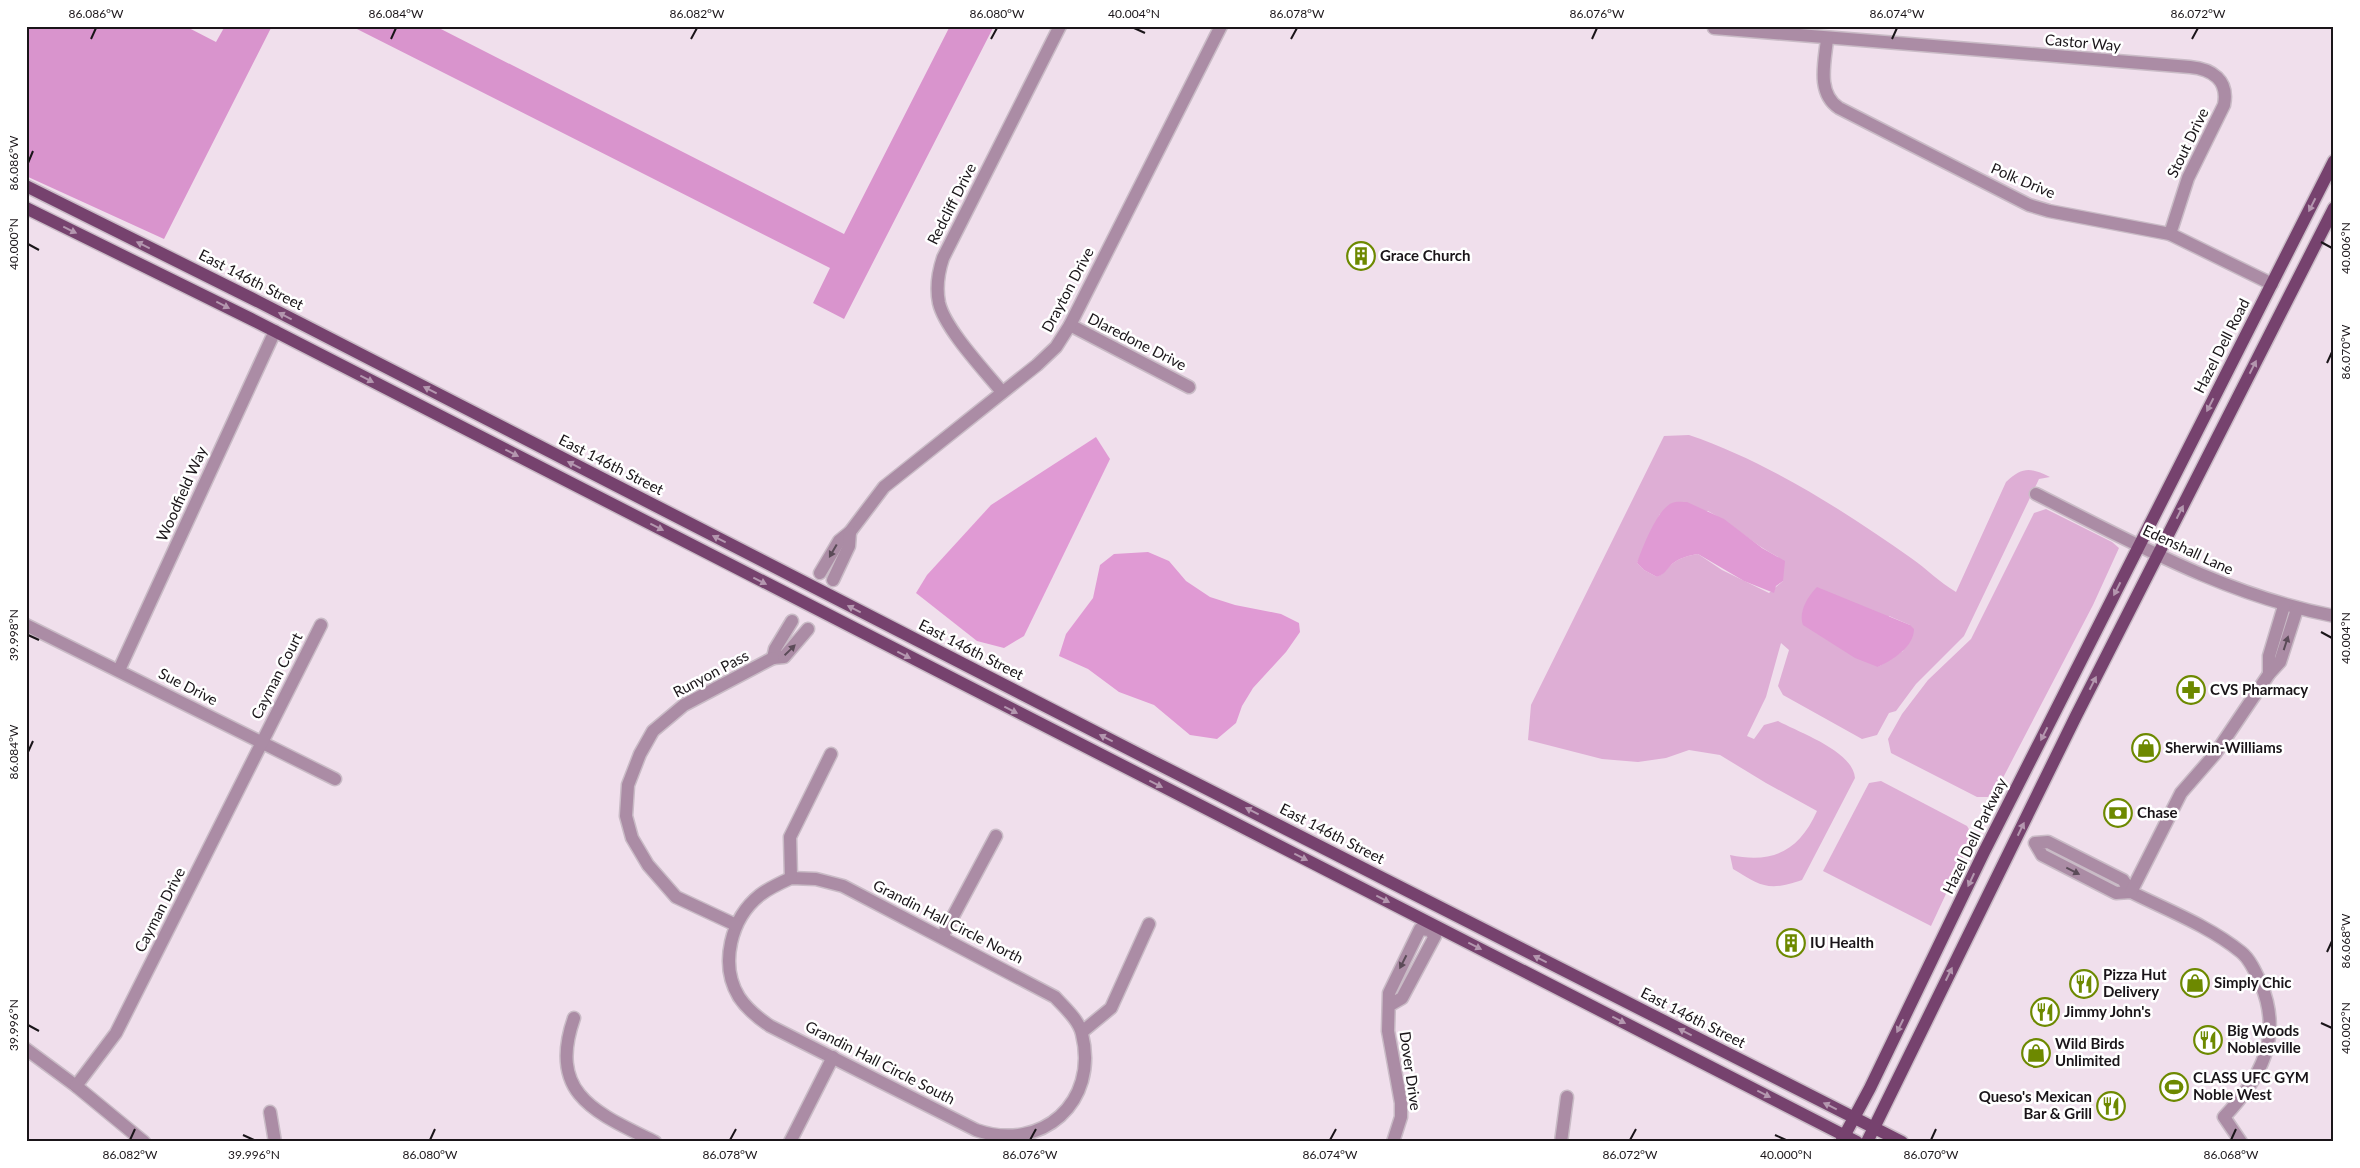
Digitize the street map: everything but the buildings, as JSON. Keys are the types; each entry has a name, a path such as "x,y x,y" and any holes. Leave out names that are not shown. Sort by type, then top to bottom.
{"main road":[{"name":"Hazel Dell Road","path":"2139,546 2334,161"},
{"name":"East 146th Street","path":"26,186 268,307 1440,908 1902,1142"},
{"path":"26,208 275,331 1843,1139 1857,1142"},
{"path":"1867,1142 2158,555 2334,208"},
{"name":"Hazel Dell Parkway","path":"1843,1139 1984,852 2139,546"}],"street":[{"name":"Redcliff Drive","path":"1002,392 945,317 938,298 938,275 943,258 1060,26"},
{"name":"Drayton Drive","path":"820,573 839,541 850,532 884,487 1046,357 1070,325 1221,26"},
{"name":"Castor Way","path":"1714,28 1827,39 2190,67 2210,71"},
{"name":"Polk Drive","path":"1827,39 1825,88 1830,101 1839,108 2030,205 2049,211 2170,234 2272,284"},
{"name":"Stout Drive","path":"2170,234 2188,178 2224,104 2226,95 2223,85 2216,74 2210,71"},
{"name":"Dlaredone Drive","path":"1070,325 1190,387"},
{"name":"Woodfield Way","path":"120,670 275,331"},
{"name":"Edenshall Lane","path":"2036,494 2139,546 2232,588 2284,606 2334,616"},
{"name":"Drayton Drive","path":"833,580 849,546 850,532"},
{"path":"2269,674 2269,656 2284,606"},
{"path":"2131,892 2182,793 2215,754 2269,674 2280,662 2297,609"},
{"name":"Runyon Pass","path":"773,658 775,649 792,621"},
{"name":"Sue Drive","path":"26,625 120,670 336,779"},
{"name":"Cayman Court","path":"262,743 321,625"},
{"name":"Runyon Pass","path":"736,925 676,896 648,866 632,838 626,816 628,786 640,754 653,731 684,705 773,658 784,656 808,630"},
{"name":"Cayman Drive","path":"76,1086 116,1033 262,743"},
{"path":"736,925 750,904 760,895 791,878 790,837 831,754"},
{"path":"942,937 996,836"},
{"path":"2131,892 2123,880 2048,842 2035,843 2042,855 2116,892 2131,892 2217,936 2243,953 2255,970 2268,1004 2271,1025 2266,1049 2257,1073 2241,1099 2224,1117 2241,1142"},
{"name":"Grandin Hall Circle North","path":"791,878 816,879 843,886 942,937 1055,997 1075,1020 1082,1032"},
{"name":"Dover Drive","path":"1393,1142 1402,1117 1388,1031 1390,1005 1402,998 1435,936 1430,927 1440,908"},
{"path":"1082,1032 1112,1008 1149,924"},
{"name":"Grandin Hall Circle South","path":"736,925 731,941 729,962 733,983 743,1003 770,1026 976,1130 994,1136 1009,1137 1040,1130 1063,1113 1074,1101 1081,1083 1084,1064 1082,1032"},
{"path":"574,1018 568,1035 567,1058 570,1082 586,1104 604,1116 655,1142"},
{"path":"26,1049 76,1086 144,1142"},
{"path":"790,1142 833,1057"},
{"path":"1561,1142 1567,1097"},
{"path":"270,1112 276,1142"}],"shaded area":[{"path":"26,26 185,26 216,42 225,26 272,26 164,239 26,176"},
{"path":"351,26 435,26 844,234 950,26 994,26 844,319 813,303 830,268"},
{"path":"1689,435 1718,446 1776,473 1859,522 1956,592 2006,482 2017,473 2027,470 2050,477 2039,479 1964,636 1916,684 1896,711 1889,713 1877,735 1862,739 1783,695 1778,686 1789,650 1781,643 1766,697 1747,736 1754,739 1764,725 1778,721 1836,751 1852,768 1855,778 1802,880 1790,884 1773,886 1751,880 1733,869 1730,855 1759,858 1772,856 1783,851 1802,836 1817,811 1720,755 1689,750 1666,758 1638,762 1602,759 1528,740 1531,705 1664,436","holes":["1708,511 1778,557 1783,573 1783,581 1769,593 1722,570 1698,554 1678,560 1657,577 1644,570 1637,563 1660,514","1889,616 1910,625 1903,651 1878,667"]},
{"path":"1096,437 1110,459 1024,636 1004,648 977,641 916,593 927,575 991,505"},
{"path":"1687,502 1724,519 1762,548 1785,561 1783,581 1776,586 1774,593 1744,581 1698,554 1678,560 1657,577 1644,570 1637,563 1651,530 1661,513 1672,503"},
{"path":"2046,509 2112,542 2119,548 2093,605 1993,797 1977,797 1891,753 1888,739 1902,714 1928,680 1971,639 2034,513"},
{"path":"1148,552 1169,561 1186,581 1210,597 1235,605 1281,614 1299,623 1300,632 1286,652 1253,688 1242,706 1236,723 1217,739 1190,735 1154,705 1119,692 1088,669 1059,656 1066,634 1093,598 1100,565 1114,554"},
{"path":"1817,587 1910,625 1914,629 1910,642 1896,657 1878,667 1855,658 1803,625 1802,615 1805,604"},
{"path":"1881,781 1967,826 1973,836 1931,926 1823,871 1869,783"}],"place":[{"name":"Grace Church","path":"1361,256"},
{"name":"CVS Pharmacy","path":"2191,690"},
{"name":"Sherwin-Williams","path":"2146,748"},
{"name":"Chase","path":"2118,813"},
{"name":"IU Health","path":"1791,943"},
{"name":"Simply Chic","path":"2195,983"},
{"name":"Pizza Hut Delivery","path":"2084,984"},
{"name":"Jimmy John's","path":"2045,1012"},
{"name":"Big Woods Noblesville","path":"2208,1040"},
{"name":"Wild Birds Unlimited","path":"2036,1053"},
{"name":"CLASS UFC GYM Noble West","path":"2174,1087"},
{"name":"Queso's Mexican Bar & Grill","path":"2111,1106"}]}
